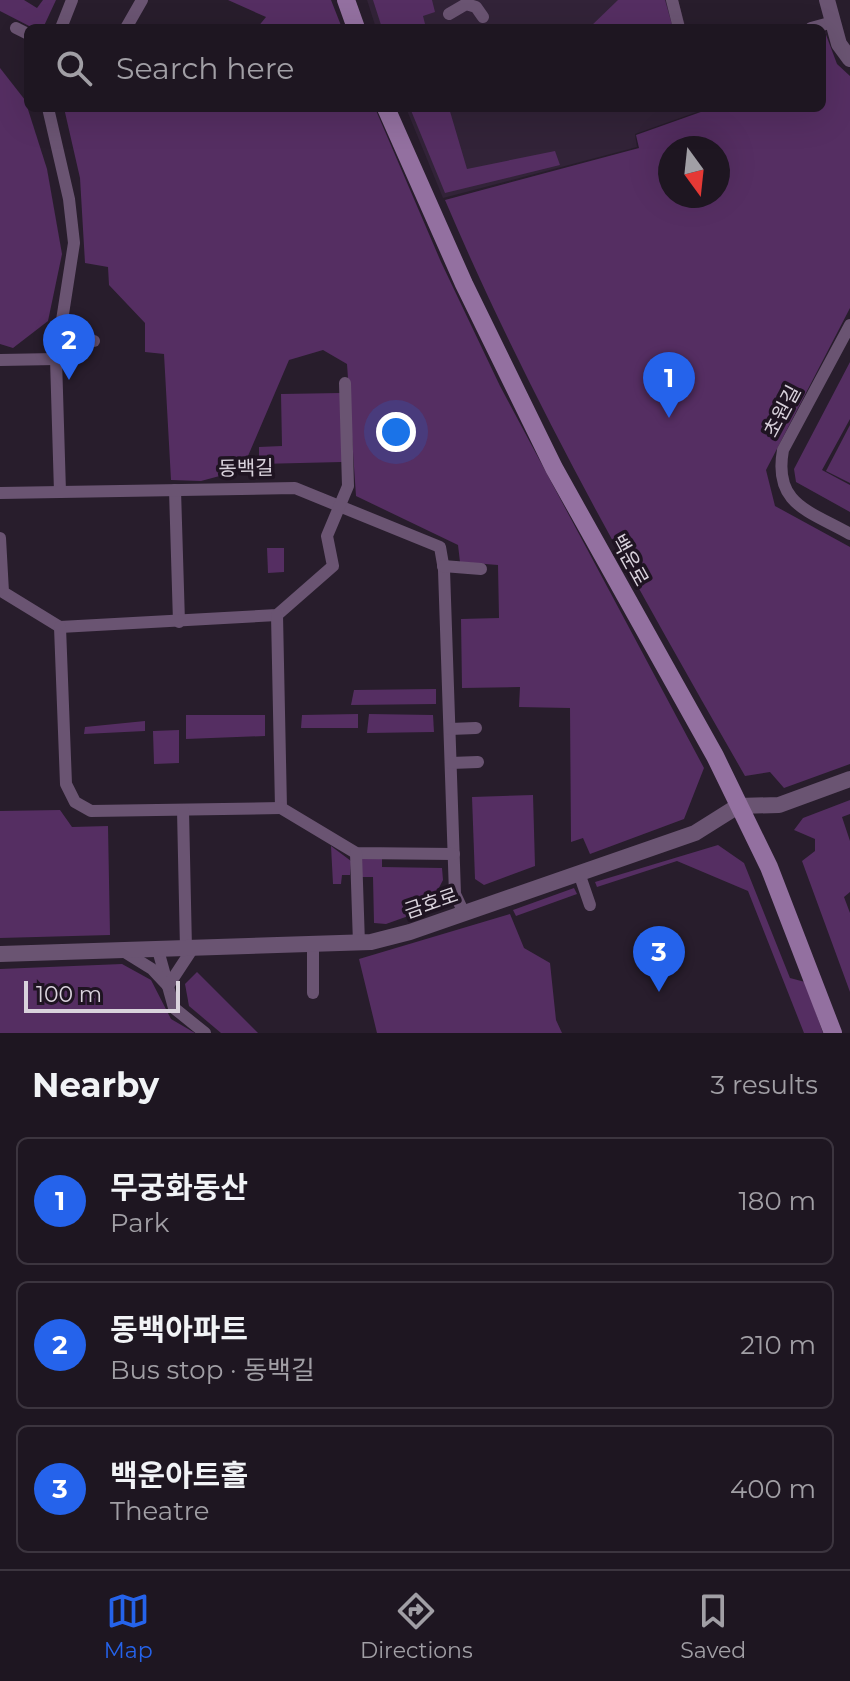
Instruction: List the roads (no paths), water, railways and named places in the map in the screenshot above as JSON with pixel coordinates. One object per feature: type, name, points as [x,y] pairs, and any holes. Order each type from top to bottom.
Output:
[{"type":"main road","points":[[346,0],[355,24]]},
{"type":"main road","name":"백운로","points":[[388,112],[464,284],[554,468],[707,743],[769,867],[833,1033]]},
{"type":"street","points":[[63,24],[72,0]]},
{"type":"street","points":[[128,24],[142,0]]},
{"type":"street","points":[[454,0],[449,14],[466,4],[476,7],[483,17],[485,0]]},
{"type":"street","points":[[672,0],[678,24]]},
{"type":"street","points":[[827,0],[839,44],[850,59]]},
{"type":"street","points":[[826,24],[833,22]]},
{"type":"street","points":[[49,112],[69,199],[74,243],[70,287],[57,341],[60,492]]},
{"type":"street","name":"초원길","points":[[850,325],[783,450],[779,472],[789,498],[850,534]]},
{"type":"street","points":[[57,341],[94,341]]},
{"type":"street","points":[[0,360],[56,359]]},
{"type":"street","points":[[0,538],[2,592],[60,627],[277,615],[333,566],[327,536],[348,486],[345,383]]},
{"type":"street","name":"동백길","points":[[0,493],[295,488],[440,547],[443,566]]},
{"type":"street","points":[[175,490],[179,622]]},
{"type":"street","points":[[464,913],[455,894],[443,566],[481,569]]},
{"type":"street","points":[[277,615],[281,808]]},
{"type":"street","points":[[60,627],[66,784],[75,802],[91,811],[281,808],[356,853],[454,854]]},
{"type":"street","points":[[450,729],[476,728]]},
{"type":"street","points":[[451,763],[478,762]]},
{"type":"street","points":[[738,806],[779,805],[850,779]]},
{"type":"street","name":"금호로","points":[[0,954],[359,944],[410,932],[695,833],[738,806]]},
{"type":"street","points":[[168,986],[189,948],[183,810]]},
{"type":"street","points":[[356,853],[359,944]]},
{"type":"street","points":[[579,873],[590,905]]},
{"type":"street","points":[[313,945],[313,993]]},
{"type":"street","points":[[158,950],[174,1008],[205,1033]]},
{"type":"street","points":[[123,951],[158,975],[168,986]]},
{"type":"place","name":"동백아파트","points":[[69,380]]},
{"type":"place","name":"무궁화동산","points":[[669,418]]},
{"type":"place","name":"백운아트홀","points":[[659,992]]}]
